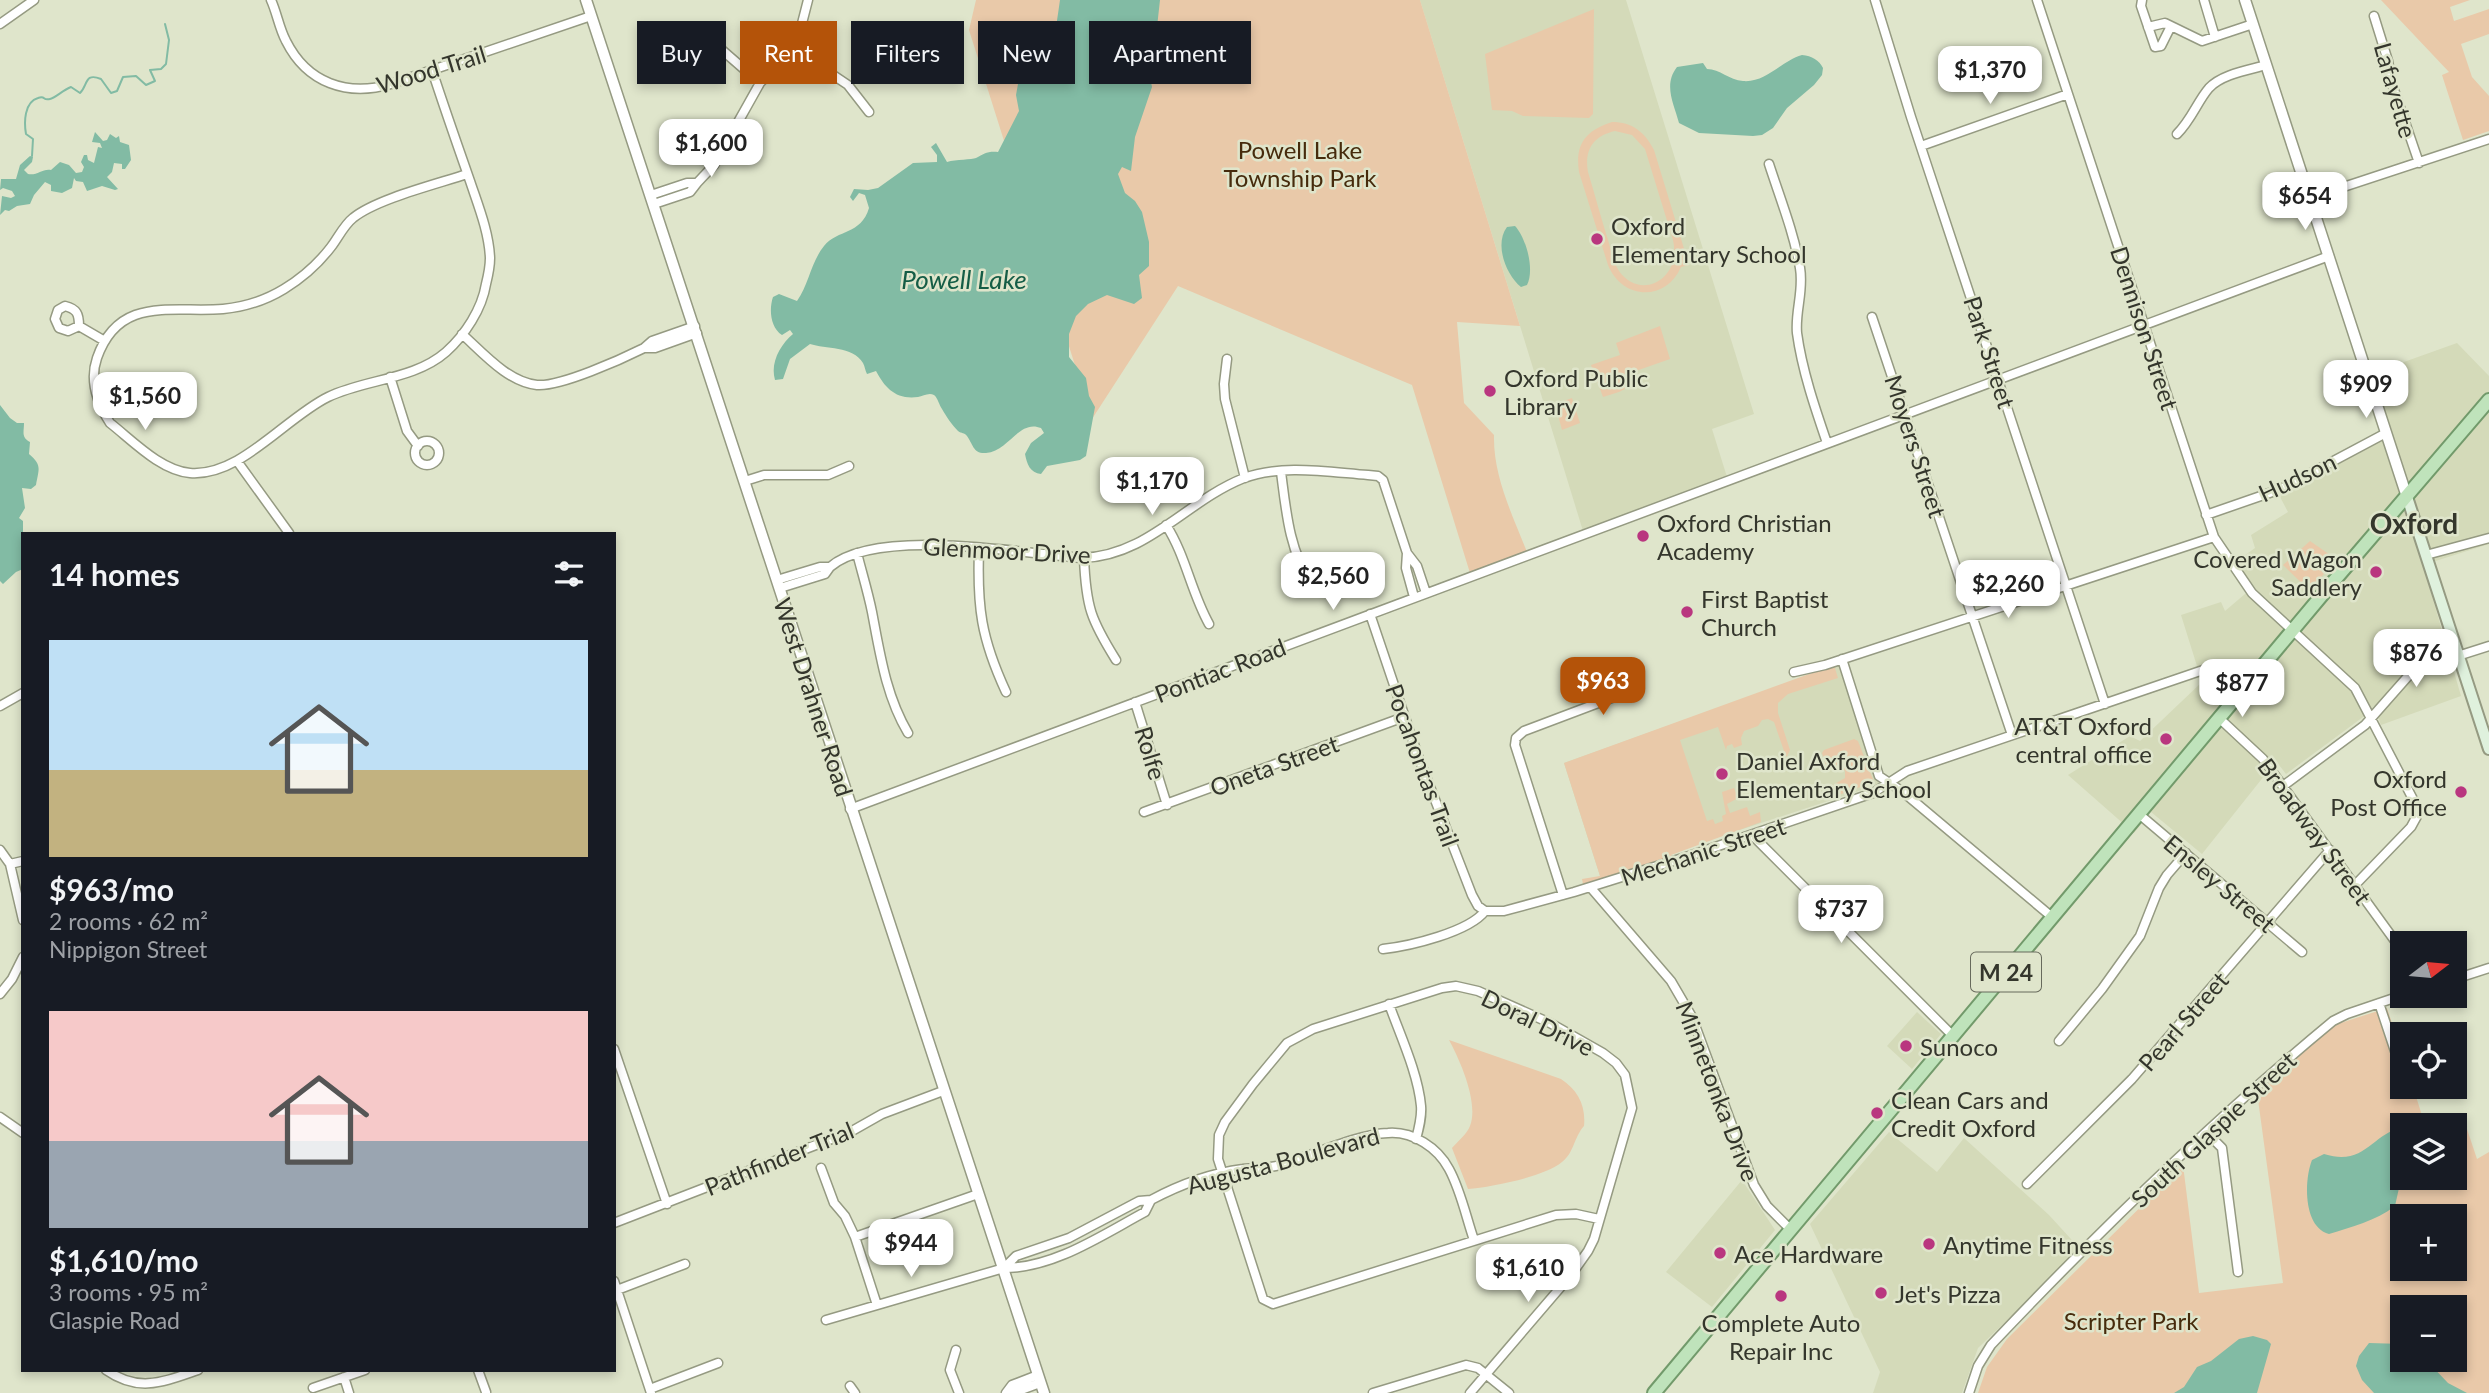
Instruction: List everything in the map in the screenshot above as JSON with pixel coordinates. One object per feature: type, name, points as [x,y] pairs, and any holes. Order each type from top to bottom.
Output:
[{"type":"main road","name":"M 24","points":[[1654,1393],[1952,1035],[2489,400]]},
{"type":"main road","points":[[2407,497],[2489,749]]},
{"type":"street","points":[[0,24],[34,0]]},
{"type":"street","name":"Wood Trail","points":[[271,0],[282,33],[307,70],[336,86],[365,90],[591,16]]},
{"type":"street","name":"West Drahner Road","points":[[586,0],[1041,1384]]},
{"type":"street","points":[[803,21],[808,0]]},
{"type":"street","name":"Park Street","points":[[1875,0],[2105,704]]},
{"type":"street","name":"Dennison Street","points":[[2037,0],[2214,537],[2247,588],[2292,632],[2350,681],[2413,799],[2417,816],[2408,830],[2355,885]]},
{"type":"street","points":[[2142,0],[2141,6],[2154,46],[2159,48],[2171,26]]},
{"type":"street","points":[[2203,0],[2216,37]]},
{"type":"street","points":[[2245,0],[2407,497]]},
{"type":"street","name":"Lafayette","points":[[2374,16],[2392,84],[2419,163]]},
{"type":"street","points":[[2148,27],[2162,23],[2200,40],[2253,24]]},
{"type":"street","points":[[726,53],[740,66]]},
{"type":"street","points":[[2177,134],[2189,122],[2205,93],[2214,83],[2266,65]]},
{"type":"street","points":[[432,70],[467,174],[487,236],[490,259],[479,308],[462,334],[445,353],[419,368],[329,397],[237,461],[207,472],[191,473],[168,466],[110,423],[97,400],[94,365],[103,340],[121,323],[146,312],[223,309],[258,302],[308,273],[352,218],[372,206],[467,174]]},
{"type":"street","points":[[837,78],[848,85],[869,112]]},
{"type":"street","points":[[653,200],[690,192],[715,165],[759,84]]},
{"type":"street","points":[[1921,146],[2068,94]]},
{"type":"street","points":[[2310,198],[2489,139]]},
{"type":"street","points":[[1769,164],[1800,268],[1802,290],[1798,337],[1810,391],[1827,443]]},
{"type":"street","name":"Pontiac Road","points":[[850,808],[2329,256]]},
{"type":"street","name":"Moyers Street","points":[[1872,317],[2012,735]]},
{"type":"street","points":[[79,326],[103,340]]},
{"type":"street","points":[[462,334],[501,369],[537,385],[554,383],[622,359],[644,348],[655,348],[696,329]]},
{"type":"street","points":[[1227,359],[1225,399],[1245,478]]},
{"type":"street","points":[[390,377],[407,431],[418,446]]},
{"type":"street","name":"Hudson","points":[[2206,515],[2281,489],[2386,433]]},
{"type":"street","points":[[237,461],[288,532]]},
{"type":"street","points":[[745,481],[764,475],[828,475],[849,466]]},
{"type":"street","points":[[1281,472],[1292,539],[1300,566],[1311,583]]},
{"type":"street","name":"Glenmoor Drive","points":[[778,584],[825,574],[837,560],[873,548],[916,545],[1098,558],[1131,548],[1211,495],[1245,478],[1281,472],[1378,476],[1386,485],[1407,553],[1417,566],[1426,593]]},
{"type":"street","points":[[1166,525],[1182,554],[1197,603],[1209,624]]},
{"type":"street","points":[[1794,672],[1842,659],[2214,537]]},
{"type":"street","points":[[2426,555],[2489,538]]},
{"type":"street","points":[[979,549],[980,622],[990,656],[1006,692]]},
{"type":"street","points":[[857,553],[887,686],[897,715],[908,733]]},
{"type":"street","name":"Glenmoor Drive","points":[[1407,553],[1406,568],[1414,597]]},
{"type":"street","points":[[1084,558],[1089,609],[1116,660]]},
{"type":"street","name":"Pocahontas Trail","points":[[1370,614],[1404,716],[1472,895],[1478,906],[1485,911]]},
{"type":"street","points":[[2283,786],[2372,718],[2410,674],[2420,668],[2489,646]]},
{"type":"street","points":[[1842,659],[1879,776],[2052,917]]},
{"type":"street","name":"Mechanic Street","points":[[1383,949],[1459,930],[1476,921],[1485,911],[1504,911],[1591,888],[1752,835],[1873,793],[1908,771],[2221,665],[2240,666],[2255,676]]},
{"type":"street","points":[[1563,895],[1515,745],[1516,738],[1526,730],[1630,691],[1637,681]]},
{"type":"street","points":[[0,706],[21,694]]},
{"type":"street","name":"Rolfe","points":[[1135,702],[1167,805]]},
{"type":"street","name":"Oneta Street","points":[[1144,812],[1404,716]]},
{"type":"street","name":"Broadway Street","points":[[2219,718],[2254,748],[2390,934]]},
{"type":"street","name":"Ensley Street","points":[[2139,814],[2301,952]]},
{"type":"street","points":[[1752,835],[1952,1035]]},
{"type":"street","points":[[0,850],[9,864],[21,912]]},
{"type":"street","name":"Pearl Street","points":[[2027,1184],[2127,1085],[2330,850]]},
{"type":"street","points":[[2059,1041],[2095,998],[2140,936],[2159,888],[2186,853]]},
{"type":"street","points":[[9,864],[21,861]]},
{"type":"street","name":"Minnetonka Drive","points":[[1591,888],[1682,997],[1692,1017],[1754,1185],[1767,1206],[1793,1226]]},
{"type":"street","points":[[0,994],[21,961]]},
{"type":"street","points":[[2468,975],[2489,968]]},
{"type":"street","name":"Doral Drive","points":[[1470,1393],[1571,1275],[1588,1251],[1598,1219],[1632,1108],[1628,1083],[1616,1063],[1550,1023],[1478,991],[1456,986],[1442,988],[1313,1029],[1287,1043],[1225,1122],[1217,1147],[1221,1173],[1263,1299],[1273,1304],[1556,1215],[1576,1214],[1598,1219]]},
{"type":"street","name":"South Glaspie Street","points":[[1969,1393],[1978,1366],[1991,1345],[2260,1081],[2333,1021],[2390,999]]},
{"type":"street","points":[[2379,1003],[2390,1036]]},
{"type":"street","points":[[1389,1004],[1418,1089],[1421,1121],[1416,1139],[1427,1143],[1448,1168],[1474,1240]]},
{"type":"street","points":[[616,1055],[667,1204]]},
{"type":"street","name":"Pathfinder Trial","points":[[616,1222],[852,1131],[883,1114],[943,1091]]},
{"type":"street","points":[[0,1116],[21,1132]]},
{"type":"street","name":"Augusta Boulevard","points":[[1003,1268],[1016,1256],[1061,1241],[1139,1201],[1152,1200],[1167,1191],[1221,1173],[1276,1166],[1389,1132],[1416,1139]]},
{"type":"street","points":[[2206,1132],[2222,1149],[2238,1272]]},
{"type":"street","points":[[821,1168],[834,1203],[845,1216],[855,1237],[877,1305]]},
{"type":"street","points":[[855,1237],[978,1194]]},
{"type":"street","name":"Augusta Boulevard","points":[[1003,1268],[1020,1268],[1065,1253],[1145,1212],[1152,1200]]},
{"type":"street","points":[[1061,1241],[1065,1253]]},
{"type":"street","points":[[685,1264],[616,1286],[650,1391],[718,1363]]},
{"type":"street","points":[[826,1320],[1003,1268]]},
{"type":"street","points":[[956,1350],[950,1370],[959,1393]]},
{"type":"street","points":[[1373,1393],[1466,1365],[1478,1368],[1509,1393]]},
{"type":"street","points":[[109,1372],[120,1380],[155,1384],[192,1372]]},
{"type":"street","points":[[313,1388],[359,1372]]},
{"type":"street","points":[[479,1372],[486,1392]]},
{"type":"street","points":[[344,1377],[349,1393]]},
{"type":"street","points":[[1006,1393],[1012,1385],[1041,1384]]},
{"type":"street","points":[[1013,1393],[1041,1384]]},
{"type":"shaded area","name":"Oxford Elementary School","points":[[1420,0],[1626,0],[1754,414],[1712,429],[1727,477],[1583,531]]},
{"type":"shaded area","points":[[2457,343],[2489,376],[2489,544],[2423,565],[2461,696],[2381,725],[2374,706],[2286,774],[2276,761],[2202,854],[2151,812],[2134,833],[2068,775],[2130,736],[2140,741],[2202,682],[2181,615],[2221,602],[2225,611],[2252,588],[2237,561],[2255,548],[2251,535],[2288,512],[2279,495],[2383,440],[2362,377]]},
{"type":"shaded area","name":"Daniel Axford Elementary School","points":[[1844,663],[1880,784],[1600,876],[1564,763]]},
{"type":"shaded area","points":[[1917,1012],[1941,1034],[1912,1069],[1887,1046]]},
{"type":"shaded area","points":[[1889,1132],[1937,1172],[1964,1138],[2049,1215],[2081,1250],[1978,1348],[1962,1393],[1873,1393],[1880,1372],[1810,1224]]},
{"type":"shaded area","points":[[1742,1180],[1775,1230],[1712,1307],[1666,1272]]},
{"type":"green space","name":"Powell Lake Township Park","points":[[976,0],[1420,0],[1520,326],[1457,322],[1464,403],[1494,435],[1500,480],[1527,552],[1470,573],[1412,385],[1178,286],[1092,419],[986,84],[1075,84],[1075,21],[978,21],[978,58],[969,30]]},
{"type":"green space","points":[[2381,0],[2470,0],[2450,7],[2454,21],[2489,9],[2489,34],[2461,44],[2472,77],[2489,96],[2489,131],[2463,140],[2442,75],[2449,72]]},
{"type":"green space","points":[[1594,9],[1593,114],[1589,118],[1523,116],[1512,111],[1492,110],[1485,54]]},
{"type":"green space","points":[[1619,122],[1632,126],[1642,133],[1654,150],[1689,265],[1681,267],[1674,278],[1655,291],[1633,290],[1623,285],[1608,265],[1578,162],[1584,140],[1603,126]],"holes":[[[1615,131],[1632,135],[1645,149],[1673,240],[1671,266],[1657,282],[1648,285],[1628,280],[1619,271],[1612,256],[1587,164],[1589,151],[1601,136]]]},
{"type":"green space","points":[[1660,326],[1670,359],[1630,373],[1626,387],[1603,397],[1591,365],[1620,355],[1616,343]]},
{"type":"green space","points":[[1572,398],[1580,423],[1562,430],[1555,404]]},
{"type":"green space","points":[[2310,541],[2336,559],[2310,591],[2283,565]]},
{"type":"green space","points":[[1834,665],[1838,678],[1788,694],[1778,703],[1778,713],[1790,750],[1787,756],[1781,758],[1784,751],[1774,722],[1768,719],[1744,731],[1742,745],[1734,748],[1732,744],[1727,746],[1726,750],[1718,727],[1680,740],[1707,821],[1713,819],[1715,824],[1723,821],[1722,816],[1726,814],[1722,792],[1734,788],[1738,798],[1727,804],[1730,813],[1747,807],[1750,816],[1760,812],[1761,822],[1671,855],[1674,857],[1583,884],[1582,879],[1600,876],[1564,763]]},
{"type":"green space","points":[[1854,739],[1858,741],[1874,782],[1836,796],[1833,785],[1845,778],[1845,771],[1841,766],[1827,768],[1822,753]]},
{"type":"green space","name":"Scripter Park","points":[[2387,1008],[2392,1022],[2390,1099],[2417,1099],[2421,1113],[2390,1113],[2390,1190],[2467,1190],[2467,1129],[2477,1159],[2489,1152],[2489,1393],[1978,1393],[1987,1367],[2007,1339],[2183,1165],[2199,1293],[2283,1283],[2257,1092],[2314,1037],[2313,1032]]},
{"type":"green space","points":[[1449,1040],[1561,1079],[1572,1088],[1582,1105],[1584,1126],[1572,1150],[1562,1162],[1530,1177],[1468,1189],[1452,1148],[1470,1126],[1472,1106],[1463,1070]]},
{"type":"water","name":"Powell Lake","points":[[1060,0],[1160,0],[1158,21],[1089,21],[1089,84],[1151,84],[1152,87],[1135,137],[1131,171],[1122,167],[1118,174],[1125,193],[1135,201],[1142,212],[1149,242],[1149,266],[1139,275],[1142,298],[1134,304],[1107,295],[1088,304],[1076,316],[1069,334],[1069,357],[1086,378],[1089,396],[1095,407],[1086,456],[1080,460],[1047,466],[1041,474],[1034,472],[1025,454],[1031,443],[1044,433],[1041,428],[1033,426],[1020,431],[994,451],[978,452],[966,435],[951,423],[934,395],[897,395],[883,383],[876,371],[867,374],[858,358],[838,349],[810,344],[790,359],[783,379],[775,380],[777,355],[793,334],[790,330],[782,335],[775,327],[771,312],[773,297],[779,294],[797,301],[824,246],[861,223],[869,208],[865,195],[859,193],[853,201],[850,197],[854,189],[878,188],[913,163],[937,162],[937,155],[931,147],[936,143],[947,162],[974,159],[988,152],[998,152],[1019,111],[1016,95],[1018,84],[1075,84],[1075,21],[1057,21]]},
{"type":"water","points":[[1802,55],[1812,57],[1819,63],[1823,68],[1822,75],[1787,108],[1773,128],[1762,135],[1699,133],[1679,123],[1670,88],[1677,67],[1703,63],[1707,69],[1733,79],[1751,81]]},
{"type":"water","points":[[95,132],[103,141],[107,140],[110,134],[116,138],[119,136],[120,142],[129,145],[131,160],[125,169],[122,169],[122,164],[114,163],[112,172],[107,177],[118,189],[102,186],[87,191],[83,182],[74,178],[72,188],[62,193],[51,191],[51,185],[45,182],[30,204],[5,210],[0,215],[2,196],[15,196],[12,191],[3,188],[0,190],[1,179],[16,179],[20,165],[30,156],[33,157],[32,162],[24,170],[28,174],[51,170],[60,162],[69,165],[76,173],[82,172],[84,167],[81,162],[84,155],[94,163],[98,147],[102,148],[100,143],[92,142]]},
{"type":"water","points":[[1515,226],[1526,246],[1530,262],[1527,285],[1521,287],[1511,275],[1502,250],[1503,234],[1507,227]]},
{"type":"water","points":[[0,405],[10,418],[17,423],[24,423],[24,436],[30,442],[29,454],[39,467],[36,485],[31,489],[22,488],[25,508],[19,518],[23,521],[21,570],[3,584],[0,581]]},
{"type":"water","points":[[2390,1132],[2390,1190],[2399,1190],[2395,1204],[2390,1204],[2390,1210],[2372,1220],[2346,1229],[2329,1234],[2320,1230],[2310,1213],[2308,1202],[2308,1179],[2312,1160],[2324,1154],[2338,1157],[2359,1153]]},
{"type":"water","points":[[2253,1336],[2271,1344],[2257,1393],[2174,1393],[2184,1387],[2197,1367],[2211,1361],[2239,1339]]},
{"type":"water","points":[[2369,1343],[2390,1344],[2390,1372],[2437,1372],[2448,1383],[2467,1393],[2374,1393],[2362,1380],[2356,1366],[2359,1356]]},
{"type":"waterway","points":[[32,156],[33,139],[26,134],[25,124],[26,113],[33,100],[40,97],[52,98],[71,87],[80,93],[92,77],[101,79],[111,93],[117,91],[123,77],[136,76],[146,85],[155,81],[150,70],[161,69],[166,64],[169,40],[165,24]]},
{"type":"place","name":"Oxford Elementary School","points":[[1597,239]]},
{"type":"place","name":"Oxford Public Library","points":[[1490,391]]},
{"type":"place","name":"Oxford Christian Academy","points":[[1643,536]]},
{"type":"place","name":"Covered Wagon Saddlery","points":[[2376,572]]},
{"type":"place","name":"First Baptist Church","points":[[1687,612]]},
{"type":"place","name":"AT&T Oxford central office","points":[[2166,739]]},
{"type":"place","name":"Daniel Axford Elementary School","points":[[1722,774]]},
{"type":"place","name":"Oxford Post Office","points":[[2461,792]]},
{"type":"place","name":"Sunoco","points":[[1906,1046]]},
{"type":"place","name":"Clean Cars and Credit Oxford","points":[[1877,1113]]},
{"type":"place","name":"Anytime Fitness","points":[[1929,1244]]},
{"type":"place","name":"Ace Hardware","points":[[1720,1253]]},
{"type":"place","name":"Jet's Pizza","points":[[1881,1293]]},
{"type":"place","name":"Complete Auto Repair Inc","points":[[1781,1296]]},
{"type":"district","name":"Oxford","points":[[2414,523]]}]
